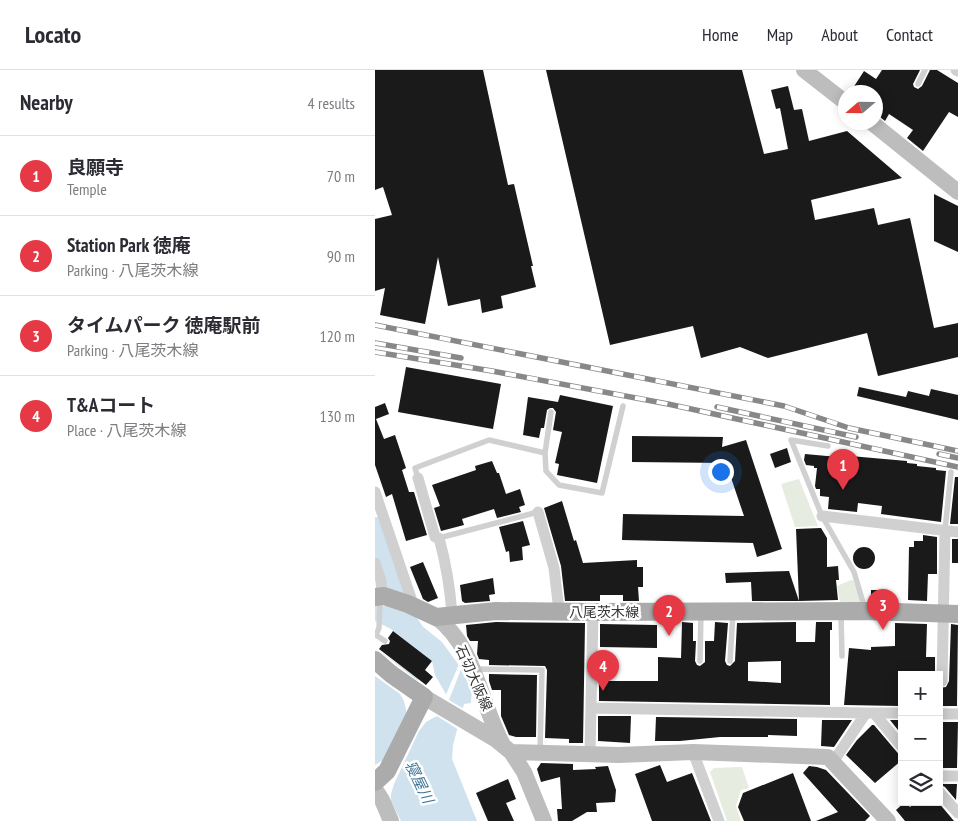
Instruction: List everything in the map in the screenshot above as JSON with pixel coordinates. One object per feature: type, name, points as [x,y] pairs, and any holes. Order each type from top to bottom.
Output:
[{"type":"main road","name":"八尾茨木線","points":[[380,598],[444,616],[496,611],[865,611],[951,614]]},
{"type":"main road","points":[[375,660],[418,698],[387,771],[375,782]]},
{"type":"street","points":[[803,70],[838,97]]},
{"type":"street","points":[[881,130],[958,192]]},
{"type":"street","points":[[418,478],[435,537],[439,538],[448,576],[444,616]]},
{"type":"street","points":[[375,492],[411,606]]},
{"type":"street","points":[[538,512],[554,568],[559,611]]},
{"type":"street","points":[[823,516],[958,532]]},
{"type":"street","points":[[943,674],[951,614],[945,530]]},
{"type":"street","points":[[375,563],[381,582],[380,598]]},
{"type":"street","points":[[590,754],[593,612]]},
{"type":"street","name":"石切大阪線","points":[[444,616],[473,669],[507,748],[524,772],[544,821]]},
{"type":"street","name":"石切大阪線","points":[[418,698],[441,706],[507,748]]},
{"type":"street","points":[[591,708],[898,713]]},
{"type":"street","points":[[870,713],[898,743]]},
{"type":"street","points":[[833,762],[870,713]]},
{"type":"street","points":[[943,714],[958,714]]},
{"type":"street","points":[[507,748],[540,752],[590,754],[642,755],[693,752],[828,757],[888,821]]},
{"type":"street","points":[[693,752],[719,821]]},
{"type":"street","points":[[943,776],[958,776]]},
{"type":"street","points":[[375,789],[391,821]]},
{"type":"street","points":[[943,797],[958,814]]},
{"type":"lane","points":[[917,84],[925,70]]},
{"type":"lane","points":[[551,412],[545,453],[546,472],[559,485],[602,493],[623,406]]},
{"type":"lane","points":[[418,478],[415,468],[489,440],[545,453]]},
{"type":"lane","points":[[828,446],[791,440],[823,516],[854,572],[865,611]]},
{"type":"lane","points":[[945,530],[951,472]]},
{"type":"lane","points":[[439,538],[538,512]]},
{"type":"lane","points":[[380,598],[379,628],[376,634],[385,641]]},
{"type":"lane","points":[[730,661],[733,611]]},
{"type":"lane","points":[[700,661],[701,612]]},
{"type":"lane","points":[[841,612],[842,656]]},
{"type":"lane","points":[[473,669],[542,670],[540,752]]},
{"type":"shaded area","points":[[799,479],[818,526],[795,527],[781,484]]},
{"type":"shaded area","points":[[853,580],[863,606],[841,607],[837,586]]},
{"type":"shaded area","points":[[742,767],[749,788],[741,790],[736,806],[741,821],[727,821],[710,772],[714,768]]},
{"type":"water","name":"寝屋川","points":[[375,605],[385,606],[407,614],[442,642],[458,664],[472,691],[471,703],[464,704],[453,745],[452,759],[477,821],[401,821],[391,801],[391,796],[375,775],[375,652],[377,649],[418,679],[404,701],[430,719],[438,716],[447,696],[435,675],[432,661],[391,629],[375,621]]},
{"type":"pier","points":[[431,630],[444,640],[462,667],[449,700],[464,709],[459,730],[437,716],[459,664]]},
{"type":"pier","points":[[377,649],[418,681],[407,697],[408,700],[433,718],[426,722],[419,731],[394,784],[389,801],[375,779],[375,765],[385,759],[406,717],[406,710],[400,694],[375,676],[375,652]]},
{"type":"building","points":[[375,70],[483,70],[508,185],[514,184],[536,287],[501,296],[503,308],[482,313],[480,299],[448,306],[438,257],[425,324],[380,315],[385,288],[375,291],[375,219],[392,215],[383,187],[375,190]]},
{"type":"building","points":[[546,70],[742,70],[764,154],[788,149],[780,108],[776,109],[771,90],[788,86],[794,110],[802,109],[809,141],[847,131],[902,178],[811,200],[815,220],[874,208],[878,225],[910,218],[934,328],[958,323],[958,357],[878,376],[867,333],[768,358],[740,347],[701,358],[693,326],[610,345]]},
{"type":"building","points":[[882,70],[920,70],[913,84],[918,89],[922,86],[930,70],[937,70],[958,83],[958,117],[949,112],[923,151],[907,138],[913,130],[889,114],[885,121],[883,119],[883,85],[855,85],[864,71],[876,79]]},
{"type":"building","points":[[934,194],[958,206],[958,252],[934,241]]},
{"type":"building","points":[[406,367],[501,384],[493,429],[398,412]]},
{"type":"building","points":[[859,387],[906,397],[908,391],[929,396],[931,389],[958,395],[958,420],[857,396]]},
{"type":"building","points":[[560,395],[613,406],[597,483],[557,475],[559,464],[555,463],[562,432],[553,430],[556,412],[553,408],[547,410],[544,428],[541,428],[539,438],[523,435],[528,397],[558,402]]},
{"type":"building","points":[[385,403],[389,414],[376,419],[384,439],[395,435],[406,468],[402,470],[409,492],[414,492],[427,535],[406,541],[392,494],[386,497],[375,465],[375,407]]},
{"type":"building","points":[[632,436],[723,437],[722,447],[746,440],[782,549],[757,557],[753,543],[622,540],[623,514],[744,516],[726,463],[632,462]]},
{"type":"building","points":[[787,448],[791,462],[775,468],[770,454]]},
{"type":"building","points":[[805,454],[907,461],[907,463],[917,464],[917,466],[946,471],[941,522],[881,514],[882,506],[858,503],[857,512],[828,509],[829,497],[820,496],[820,489],[816,489],[815,486],[817,468],[806,465],[804,460]]},
{"type":"building","points":[[492,461],[497,473],[499,473],[506,494],[520,489],[525,505],[519,507],[521,512],[497,518],[494,509],[462,519],[464,525],[441,531],[434,508],[440,506],[432,485],[476,470],[475,466]]},
{"type":"building","points":[[955,477],[958,477],[958,524],[950,524]]},
{"type":"building","points":[[562,501],[583,563],[637,560],[637,567],[643,567],[643,587],[638,587],[639,601],[623,601],[623,595],[600,595],[600,601],[565,601],[561,566],[544,508]]},
{"type":"building","points":[[523,521],[530,545],[522,547],[523,560],[510,562],[509,551],[506,552],[499,527]]},
{"type":"building","points":[[821,528],[827,538],[827,567],[838,566],[839,580],[836,580],[838,600],[799,601],[796,529]]},
{"type":"building","points":[[923,535],[937,537],[937,574],[928,574],[927,601],[908,600],[909,547],[914,547],[914,541],[923,541]]},
{"type":"building","points":[[952,539],[958,539],[958,563],[952,563]]},
{"type":"building","points":[[864,547],[872,550],[875,558],[872,566],[864,569],[856,566],[853,558],[856,550]]},
{"type":"building","points":[[423,562],[438,598],[428,602],[423,599],[410,567]]},
{"type":"building","points":[[789,571],[799,601],[752,601],[751,582],[726,583],[725,573]]},
{"type":"building","points":[[493,578],[495,594],[489,595],[490,601],[465,603],[462,601],[460,585]]},
{"type":"building","points":[[871,590],[886,590],[887,601],[871,601]]},
{"type":"building","points":[[496,622],[585,623],[583,743],[569,743],[569,739],[545,738],[547,670],[545,666],[489,665],[489,660],[479,659],[477,654],[478,641],[470,641],[467,636],[466,625]]},
{"type":"building","points":[[682,622],[693,623],[693,641],[696,641],[695,661],[700,666],[705,662],[705,641],[714,641],[715,622],[728,623],[725,661],[730,666],[735,661],[737,623],[796,622],[796,642],[815,642],[816,622],[832,622],[832,630],[830,630],[830,705],[599,701],[599,678],[609,678],[609,681],[658,681],[658,657],[681,658]],"holes":[[[781,661],[781,683],[748,681],[748,662]]]},
{"type":"building","points":[[895,623],[927,624],[926,657],[935,657],[935,671],[898,671],[898,706],[844,705],[849,648],[871,650],[871,647],[895,646]]},
{"type":"building","points":[[600,624],[657,625],[657,648],[600,647]]},
{"type":"building","points":[[951,624],[958,625],[957,706],[943,706],[943,687],[946,687],[949,681]]},
{"type":"building","points":[[393,631],[432,661],[425,670],[433,677],[426,685],[379,649],[382,645],[389,644],[388,638]]},
{"type":"building","points":[[489,674],[537,675],[536,737],[509,735],[501,716],[501,690],[492,690]]},
{"type":"building","points":[[598,716],[631,716],[630,743],[598,741]]},
{"type":"building","points":[[656,717],[797,719],[797,736],[768,735],[768,737],[720,737],[680,741],[655,741]]},
{"type":"building","points":[[822,720],[852,720],[834,747],[821,746]]},
{"type":"building","points":[[890,720],[898,720],[898,730]]},
{"type":"building","points":[[943,722],[958,722],[957,768],[943,768]]},
{"type":"building","points":[[874,725],[898,753],[898,763],[875,783],[846,755],[857,740]]},
{"type":"building","points":[[541,763],[573,764],[573,770],[596,769],[595,767],[608,766],[616,790],[615,802],[596,803],[597,812],[587,812],[572,821],[558,821],[557,809],[562,809],[560,777],[541,782],[537,769]]},
{"type":"building","points":[[660,765],[667,782],[692,773],[711,821],[652,821],[635,774]]},
{"type":"building","points":[[809,766],[826,770],[870,816],[865,821],[816,821],[838,812],[803,773]]},
{"type":"building","points":[[793,773],[811,821],[744,821],[738,807],[743,793]]},
{"type":"building","points":[[508,779],[516,799],[506,803],[514,821],[488,821],[476,793]]},
{"type":"building","points":[[943,784],[957,784],[956,800]]},
{"type":"building","points":[[900,806],[941,806],[954,821],[905,821],[896,810]]},
{"type":"waterway","points":[[375,528],[393,583],[398,609],[414,633]]},
{"type":"railway","points":[[375,325],[784,406],[849,428],[958,451]]},
{"type":"railway","points":[[375,343],[461,358]]},
{"type":"railway","points":[[375,352],[492,371],[668,404],[958,467]]},
{"type":"railway","points":[[717,407],[856,437]]},
{"type":"railway","points":[[939,454],[958,458]]},
{"type":"place","name":"良願寺","points":[[843,490]]},
{"type":"place","name":"タイムパーク 徳庵駅前","points":[[883,630]]},
{"type":"place","name":"Station Park 徳庵","points":[[669,636]]},
{"type":"place","name":"T&Aコート","points":[[603,691]]}]
